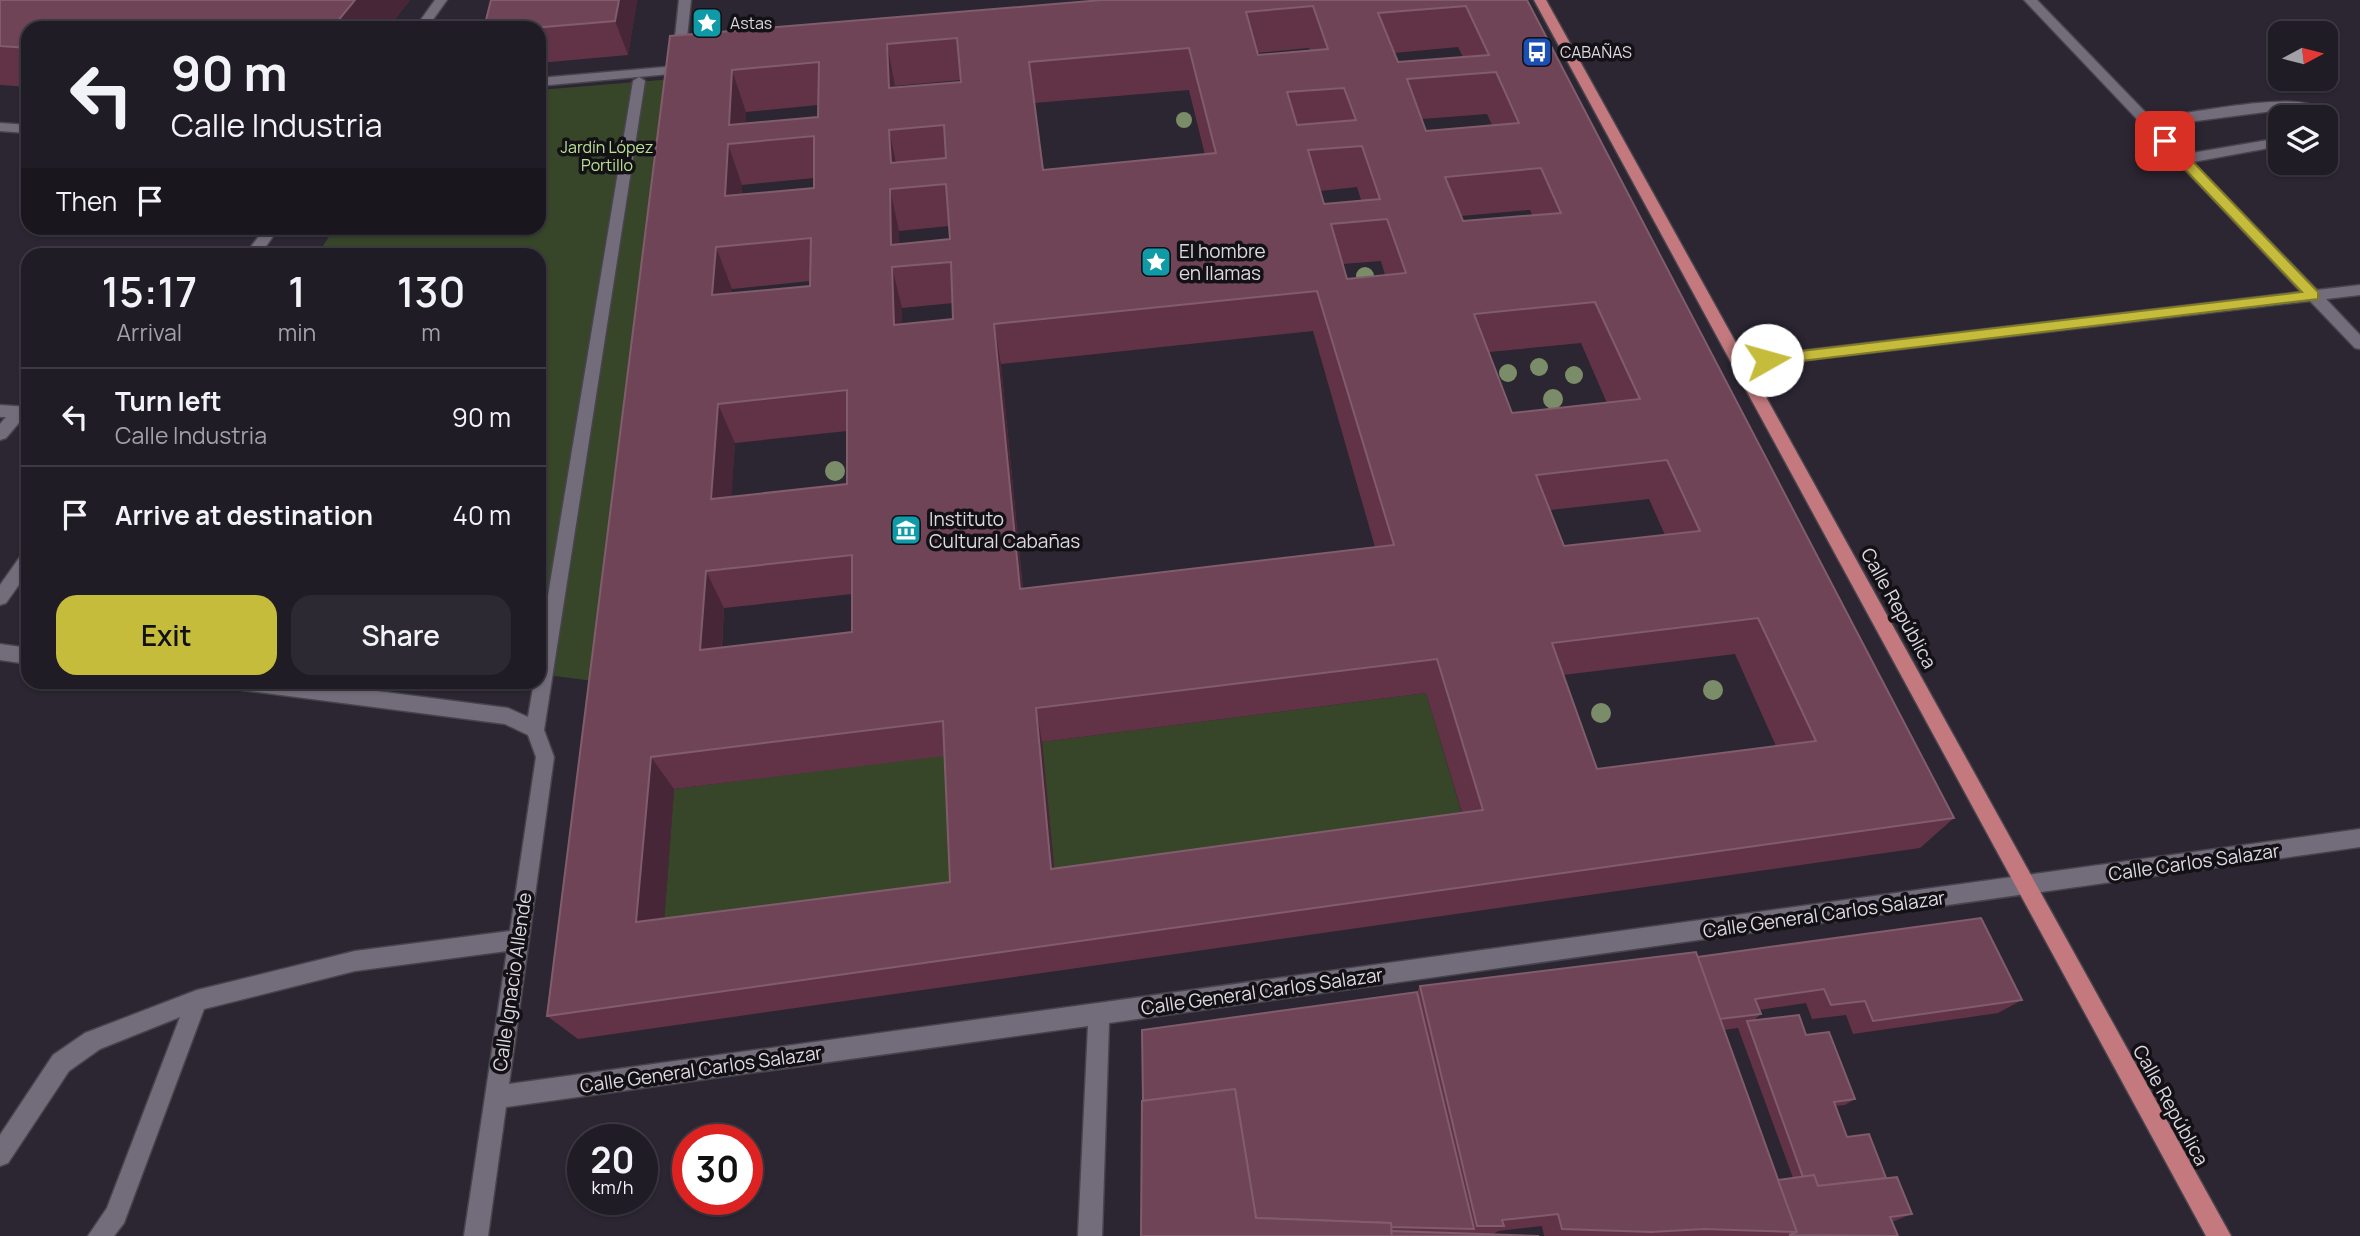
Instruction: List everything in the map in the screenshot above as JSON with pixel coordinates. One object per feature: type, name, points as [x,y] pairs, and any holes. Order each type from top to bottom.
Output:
[{"type":"main road","name":"Calle República","points":[[1540,0],[2219,1236]]},
{"type":"street","points":[[426,21],[440,0]]},
{"type":"street","points":[[678,70],[685,0]]},
{"type":"street","points":[[2030,0],[2360,344]]},
{"type":"street","points":[[546,82],[632,78],[705,68]]},
{"type":"street","points":[[546,656],[632,78]]},
{"type":"street","points":[[2147,123],[2268,108]]},
{"type":"street","points":[[0,127],[21,129]]},
{"type":"street","points":[[2183,159],[2268,144]]},
{"type":"street","points":[[1740,363],[2360,290]]},
{"type":"street","points":[[0,411],[21,413]]},
{"type":"street","points":[[0,434],[21,416]]},
{"type":"street","points":[[0,598],[21,569]]},
{"type":"street","points":[[0,652],[21,655]]},
{"type":"street","points":[[298,689],[508,716],[535,730],[541,689]]},
{"type":"street","name":"Calle Ignacio Allende","points":[[477,1236],[545,757],[535,730]]},
{"type":"street","name":"Calle Carlos Salazar","points":[[2028,886],[2360,838]]},
{"type":"street","name":"Calle General Carlos Salazar","points":[[496,1097],[2028,886]]},
{"type":"street","points":[[0,1155],[49,1079],[61,1063],[77,1050],[197,1000],[355,961],[517,940]]},
{"type":"street","points":[[100,1236],[116,1215],[197,1000]]},
{"type":"street","points":[[1090,1236],[1099,1013]]},
{"type":"green space","name":"Jardín López Portillo","points":[[685,78],[617,684],[546,675],[546,248],[321,248],[330,235],[546,235],[546,89]]},
{"type":"green space","points":[[1426,693],[1470,841],[1057,898],[1042,742]]},
{"type":"green space","points":[[953,754],[960,910],[662,949],[674,789]]},
{"type":"building","points":[[0,0],[355,0],[338,21],[21,21],[21,48],[0,46]]},
{"type":"building","points":[[491,0],[619,0],[615,21],[546,27],[546,21],[486,21]]},
{"type":"building","name":"Instituto Cultural Cabañas","points":[[1102,0],[1527,0],[1954,818],[547,1016],[670,36]],"holes":[[[1313,6],[1328,49],[1258,55],[1246,12]],[[1466,6],[1489,55],[1398,62],[1378,13]],[[957,38],[961,82],[889,88],[887,44]],[[1189,48],[1216,153],[1043,170],[1029,62]],[[819,62],[818,117],[729,125],[732,70]],[[1496,72],[1519,123],[1426,131],[1407,79]],[[1344,88],[1356,120],[1297,125],[1287,92]],[[944,125],[946,158],[891,163],[889,130]],[[814,136],[814,188],[725,196],[728,144]],[[1362,146],[1380,199],[1324,204],[1308,150]],[[1541,168],[1561,213],[1463,221],[1445,177]],[[946,184],[950,239],[891,245],[890,189]],[[1387,219],[1406,273],[1347,279],[1331,224]],[[811,238],[810,286],[712,295],[716,247]],[[951,262],[953,319],[894,325],[892,267]],[[1317,291],[1394,545],[1020,589],[994,324]],[[1595,302],[1640,399],[1512,413],[1474,314]],[[847,390],[847,484],[711,499],[718,404]],[[1667,460],[1700,531],[1564,546],[1536,475]],[[852,555],[852,632],[700,650],[706,571]],[[1758,618],[1816,741],[1597,769],[1552,643]],[[1437,659],[1483,810],[1051,869],[1036,708]],[[943,721],[950,882],[636,922],[651,757]]]},
{"type":"building","points":[[1981,918],[2022,1000],[1873,1021],[1865,1001],[1831,1005],[1824,989],[1755,999],[1761,1014],[1720,1019],[1697,957]]},
{"type":"building","points":[[1696,952],[1797,1232],[1562,1229],[1558,1214],[1502,1220],[1504,1226],[1477,1226],[1420,986]]},
{"type":"building","points":[[1417,992],[1474,1229],[1391,1227],[1391,1223],[1256,1218],[1235,1089],[1143,1101],[1142,1030]]},
{"type":"building","points":[[1799,1015],[1806,1035],[1829,1032],[1855,1099],[1834,1102],[1847,1137],[1869,1134],[1886,1178],[1818,1186],[1814,1175],[1803,1177],[1747,1021]]},
{"type":"building","points":[[1235,1089],[1256,1218],[1391,1223],[1392,1236],[1141,1236],[1142,1101]]},
{"type":"building","points":[[1814,1175],[1818,1186],[1897,1177],[1912,1214],[1890,1217],[1898,1236],[1789,1235],[1797,1232],[1778,1180]]},
{"type":"building","points":[[1391,1231],[1539,1236],[1392,1236]]},
{"type":"place","name":"Astas","points":[[707,23]]},
{"type":"place","name":"CABAÑAS","points":[[1537,52]]},
{"type":"place","name":"El hombre en llamas","points":[[1156,262]]},
{"type":"place","name":"Instituto Cultural Cabañas","points":[[906,530]]},
{"type":"route","points":[[1767,360],[2313,295],[2165,141]]}]
